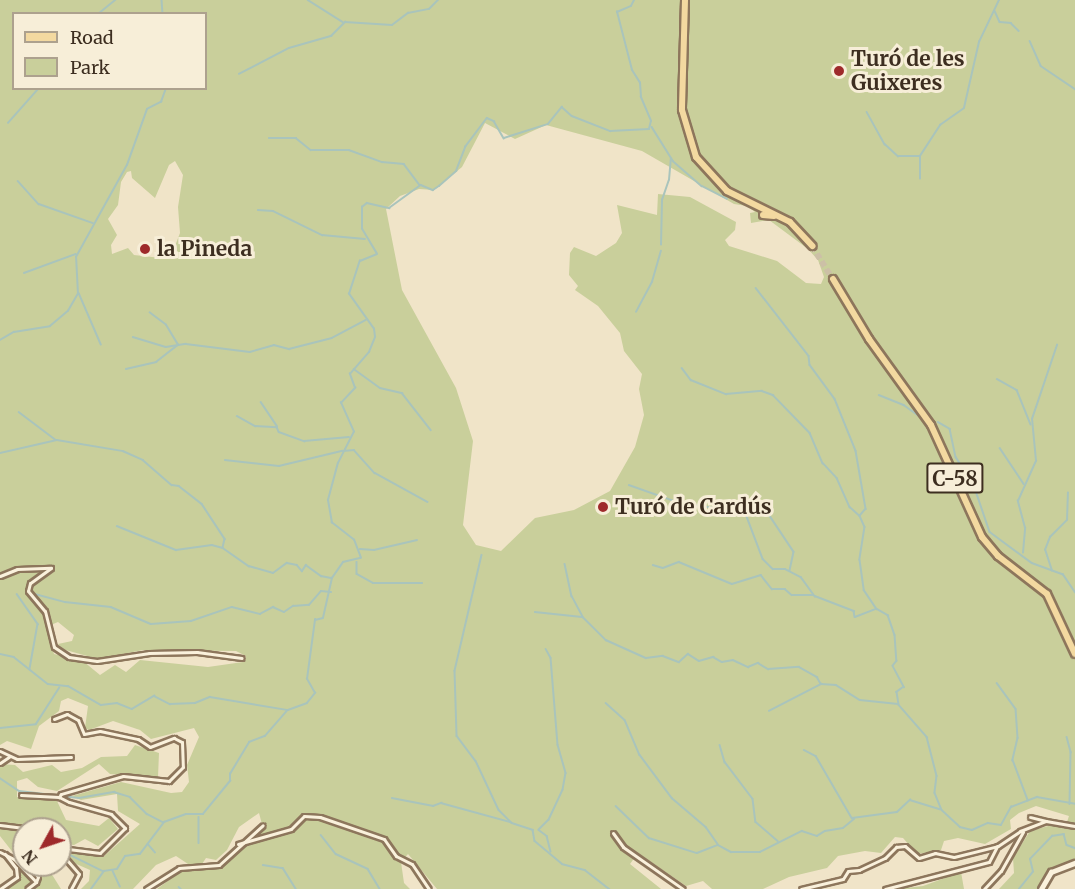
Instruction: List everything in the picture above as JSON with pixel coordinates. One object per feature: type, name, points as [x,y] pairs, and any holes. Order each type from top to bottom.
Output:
[{"type":"main road","points":[[683,0],[681,110],[686,139],[713,181],[763,213],[790,222],[812,246]]},
{"type":"main road","points":[[763,213],[778,217],[807,239]]},
{"type":"main road","points":[[763,213],[778,217]]},
{"type":"main road","name":"C-58","points":[[833,279],[884,362],[931,425],[982,537],[998,556],[1047,594],[1075,654]]},
{"type":"main road","name":"C-58","points":[[841,292],[933,424],[983,536],[999,554],[1048,593],[1075,649]]},
{"type":"street","points":[[0,576],[17,569],[51,568],[30,583],[28,591],[45,611],[54,647],[69,657],[97,661],[145,653],[197,652],[242,658]]},
{"type":"street","points":[[54,719],[67,714],[78,720],[84,735],[100,731],[138,739],[150,747],[174,738],[182,742],[183,767],[170,781],[107,778],[59,797]]},
{"type":"street","points":[[0,751],[9,757],[26,760],[71,758]]},
{"type":"street","points":[[0,763],[9,757]]},
{"type":"street","points":[[21,795],[59,797],[111,814],[125,828],[100,853],[72,851]]},
{"type":"street","points":[[238,844],[291,829],[304,816],[320,817],[384,839],[396,856],[412,864],[429,889]]},
{"type":"street","points":[[1030,817],[1075,826]]},
{"type":"street","points":[[801,889],[843,879],[848,871],[859,870],[885,858],[896,847],[905,846],[921,859],[935,853],[959,856],[997,846],[1047,821]]},
{"type":"street","points":[[146,889],[179,868],[219,865],[238,844],[263,825]]},
{"type":"street","points":[[984,889],[1003,868],[1023,832]]},
{"type":"street","points":[[613,833],[623,847],[682,889]]},
{"type":"street","points":[[885,889],[989,862],[997,846]]},
{"type":"street","points":[[0,852],[36,882]]},
{"type":"street","points":[[0,889],[17,877],[16,867],[5,854]]},
{"type":"street","points":[[71,889],[79,874],[72,865]]},
{"type":"street","points":[[1041,889],[1051,872],[1073,865]]},
{"type":"street","points":[[27,889],[36,882],[38,877]]},
{"type":"green space","points":[[0,0],[1075,0],[1075,864],[1056,870],[1037,889],[999,889],[1014,873],[1013,858],[1030,831],[1052,825],[1065,828],[1069,816],[1036,806],[1019,813],[1010,820],[1011,829],[985,844],[958,838],[944,841],[941,850],[917,854],[903,838],[895,837],[881,853],[865,851],[838,856],[827,868],[789,877],[763,889],[712,889],[703,881],[686,886],[638,853],[630,864],[661,889],[437,889],[408,854],[401,862],[404,883],[410,889],[157,889],[184,869],[210,870],[226,861],[263,828],[259,813],[239,827],[227,850],[216,860],[206,858],[202,864],[188,864],[176,856],[156,865],[133,889],[81,889],[89,881],[90,870],[74,863],[72,853],[103,857],[140,824],[118,811],[117,794],[81,800],[72,796],[121,782],[171,793],[182,792],[189,782],[187,765],[199,737],[194,728],[151,739],[140,730],[113,721],[89,730],[85,728],[88,706],[68,698],[61,701],[59,711],[39,726],[31,749],[7,741],[0,745]],"holes":[[[485,123],[515,139],[546,125],[642,151],[734,204],[747,206],[755,212],[750,213],[751,223],[769,220],[808,249],[818,260],[824,277],[821,284],[806,283],[777,261],[729,246],[725,240],[735,230],[736,222],[690,197],[658,194],[657,215],[617,205],[622,233],[616,243],[596,256],[574,247],[570,253],[569,275],[578,286],[575,290],[598,306],[620,333],[624,351],[642,374],[639,389],[644,415],[635,447],[610,491],[574,510],[535,518],[501,551],[476,545],[463,525],[473,441],[456,388],[402,290],[386,209],[400,196],[419,189],[434,190],[462,167]],[[175,161],[183,175],[178,207],[180,233],[170,259],[134,255],[128,248],[112,254],[111,245],[117,235],[108,219],[118,205],[121,182],[127,172],[131,171],[132,178],[155,198],[169,165]],[[58,622],[74,635],[72,641],[58,644],[62,649],[98,659],[143,650],[236,651],[246,656],[243,662],[208,667],[140,660],[126,672],[115,665],[100,675],[83,661],[54,654],[46,627]]]},
{"type":"green space","points":[[135,745],[159,753],[158,777],[110,774],[99,764],[57,791],[38,787],[27,778],[17,781],[17,797],[57,801],[65,817],[12,817],[12,851],[0,836],[0,764],[15,765],[23,772],[52,765],[61,772],[82,768],[101,757],[127,756]]},
{"type":"green space","points":[[109,818],[118,829],[98,846],[85,839],[72,845],[72,821],[99,826]]},
{"type":"green space","points":[[961,872],[964,889],[897,889],[923,886]]},
{"type":"green space","points":[[20,877],[54,877],[61,889],[8,889]]},
{"type":"waterway","points":[[100,12],[115,0]]},
{"type":"waterway","points":[[162,0],[163,12]]},
{"type":"waterway","points":[[308,0],[343,22]]},
{"type":"waterway","points":[[239,74],[289,48],[331,36],[345,22],[392,25],[408,13],[429,9],[438,0]]},
{"type":"waterway","points":[[0,654],[14,657],[48,684],[68,686],[101,705],[117,703],[132,709],[154,696],[170,704],[195,703],[210,697],[288,710],[307,703],[315,693],[307,679],[315,620],[323,618],[332,578],[343,562],[361,558],[354,540],[332,523],[328,500],[338,463],[354,432],[341,403],[355,388],[350,374],[369,352],[375,337],[374,329],[349,294],[360,261],[377,254],[362,229],[362,207],[367,203],[389,208],[421,185],[433,190],[439,186],[456,171],[465,147],[487,118],[494,121],[504,138],[548,124],[562,107],[572,116],[610,131],[649,129],[651,121],[641,97],[640,83],[632,70],[617,12],[631,6],[634,0]]},
{"type":"waterway","points":[[867,112],[885,144],[898,156],[920,156],[940,125],[964,108],[979,42],[999,0]]},
{"type":"waterway","points":[[995,11],[1000,22],[1011,23],[1019,31]]},
{"type":"waterway","points":[[1030,41],[1041,66],[1075,89]]},
{"type":"waterway","points":[[8,123],[37,90]]},
{"type":"waterway","points":[[0,340],[14,332],[50,326],[68,311],[78,294],[76,257],[127,165],[147,109],[161,102],[165,90]]},
{"type":"waterway","points":[[652,127],[673,161],[702,186],[727,199]]},
{"type":"waterway","points":[[269,138],[296,138],[311,150],[349,150],[382,162],[404,164],[420,185]]},
{"type":"waterway","points":[[920,157],[920,179]]},
{"type":"waterway","points":[[661,245],[662,200],[669,180],[671,159]]},
{"type":"waterway","points":[[18,181],[39,204],[93,223]]},
{"type":"waterway","points":[[258,210],[273,211],[322,235],[365,239]]},
{"type":"waterway","points":[[636,312],[652,282],[661,251]]},
{"type":"waterway","points":[[24,273],[76,254]]},
{"type":"waterway","points":[[756,288],[809,356],[810,365],[835,399],[856,451],[866,509],[860,516],[865,527],[860,560],[864,590],[877,609],[888,615],[895,635],[897,661],[893,666],[904,687],[897,692],[899,705],[927,737],[937,776],[935,793],[942,810],[960,827],[972,830],[988,823],[1001,825],[1011,807],[1037,797],[1075,804]]},
{"type":"waterway","points":[[79,293],[101,344]]},
{"type":"waterway","points":[[126,369],[156,362],[178,345],[166,325],[150,313]]},
{"type":"waterway","points":[[133,337],[166,347],[186,344],[250,352],[274,345],[289,349],[332,338],[366,320]]},
{"type":"waterway","points":[[1023,553],[1025,528],[1018,501],[1036,461],[1032,419],[1057,345]]},
{"type":"waterway","points":[[682,368],[691,380],[726,394],[762,391],[773,395],[810,433],[823,463],[837,478],[850,507],[860,516]]},
{"type":"waterway","points":[[354,369],[380,388],[402,393],[431,430]]},
{"type":"waterway","points":[[997,379],[1017,390],[1031,424]]},
{"type":"waterway","points":[[879,395],[904,405],[922,418]]},
{"type":"waterway","points":[[261,402],[277,426]]},
{"type":"waterway","points":[[19,412],[56,440]]},
{"type":"waterway","points":[[237,416],[255,426],[277,427],[279,432],[304,441],[349,437]]},
{"type":"waterway","points":[[938,422],[950,429],[956,457],[975,488],[990,532],[1032,563],[1063,574],[1075,592]]},
{"type":"waterway","points":[[0,453],[57,440],[123,451],[143,460],[172,485],[179,486],[202,504],[225,539],[223,548],[249,566],[273,573],[287,563],[297,565],[302,571],[306,565],[321,576],[331,578]]},
{"type":"waterway","points":[[1000,448],[1024,484]]},
{"type":"waterway","points":[[343,451],[354,450],[375,473],[428,502]]},
{"type":"waterway","points":[[225,460],[279,466],[342,451]]},
{"type":"waterway","points":[[629,485],[683,504],[716,508],[737,501],[746,514],[763,559],[773,569],[785,569],[801,577],[815,596],[854,611],[855,617],[876,609]]},
{"type":"waterway","points":[[1052,571],[1045,550],[1050,537],[1067,520],[1068,493]]},
{"type":"waterway","points":[[766,510],[794,552],[790,571]]},
{"type":"waterway","points":[[117,526],[176,550],[212,545],[223,548]]},
{"type":"waterway","points":[[360,549],[374,550],[417,540]]},
{"type":"waterway","points":[[482,555],[455,671],[457,736],[476,761],[499,810],[512,823],[533,830],[535,841],[562,864],[585,870],[609,889]]},
{"type":"waterway","points":[[357,562],[357,574],[373,583],[422,583]]},
{"type":"waterway","points":[[653,565],[663,568],[679,562],[732,584],[761,575],[772,589],[785,589],[792,595],[813,595]]},
{"type":"waterway","points":[[565,564],[572,596],[583,617],[606,640],[646,658],[663,656],[679,662],[688,654],[699,661],[713,657],[722,662],[733,660],[748,667],[758,663],[768,669],[799,667],[817,677],[821,684],[836,685],[860,700],[898,704]]},
{"type":"waterway","points":[[35,594],[65,602],[111,607],[151,624],[191,621],[232,607],[260,614],[273,607],[284,612],[293,606],[309,605],[321,591],[331,592]]},
{"type":"waterway","points":[[17,594],[38,624],[30,669]]},
{"type":"waterway","points":[[535,612],[582,617]]},
{"type":"waterway","points":[[546,649],[551,658],[558,745],[566,773],[563,790],[549,820],[539,830],[547,836],[551,852]]},
{"type":"waterway","points":[[997,683],[1016,709],[1018,738],[1013,760],[1028,800]]},
{"type":"waterway","points":[[769,711],[821,684]]},
{"type":"waterway","points":[[0,728],[36,724],[59,688]]},
{"type":"waterway","points":[[606,703],[625,720],[640,755],[672,798],[706,827],[718,844]]},
{"type":"waterway","points":[[91,889],[104,871],[117,869],[125,856],[140,854],[164,822],[186,814],[203,814],[230,781],[230,774],[249,742],[265,736],[287,711]]},
{"type":"waterway","points":[[1067,737],[1071,752],[1070,804]]},
{"type":"waterway","points":[[720,745],[725,762],[753,799],[756,822],[778,841]]},
{"type":"waterway","points":[[804,750],[816,756],[852,818],[897,812],[910,800],[940,809]]},
{"type":"waterway","points":[[0,778],[19,791],[79,798],[114,792],[130,797],[147,814],[163,822]]},
{"type":"waterway","points":[[392,798],[433,806],[441,803],[510,822]]},
{"type":"waterway","points":[[616,806],[649,838],[697,853],[718,845],[731,852],[760,852],[802,831],[817,836],[825,831],[843,828],[854,819]]},
{"type":"waterway","points":[[199,817],[199,843]]},
{"type":"waterway","points":[[1019,889],[1033,872],[1030,859],[1052,836],[1064,834],[1067,845],[1075,848]]},
{"type":"waterway","points":[[321,835],[336,854],[368,869],[380,889]]},
{"type":"waterway","points":[[148,844],[155,852]]},
{"type":"waterway","points":[[72,856],[103,871]]},
{"type":"waterway","points":[[263,865],[283,868],[296,889]]},
{"type":"waterway","points":[[113,871],[120,886]]},
{"type":"tunnel","points":[[812,246],[833,279]]},
{"type":"place","name":"Turó de les Guixeres","points":[[839,71]]},
{"type":"place","name":"la Pineda","points":[[145,249]]},
{"type":"place","name":"Turó de Cardús","points":[[603,507]]}]
